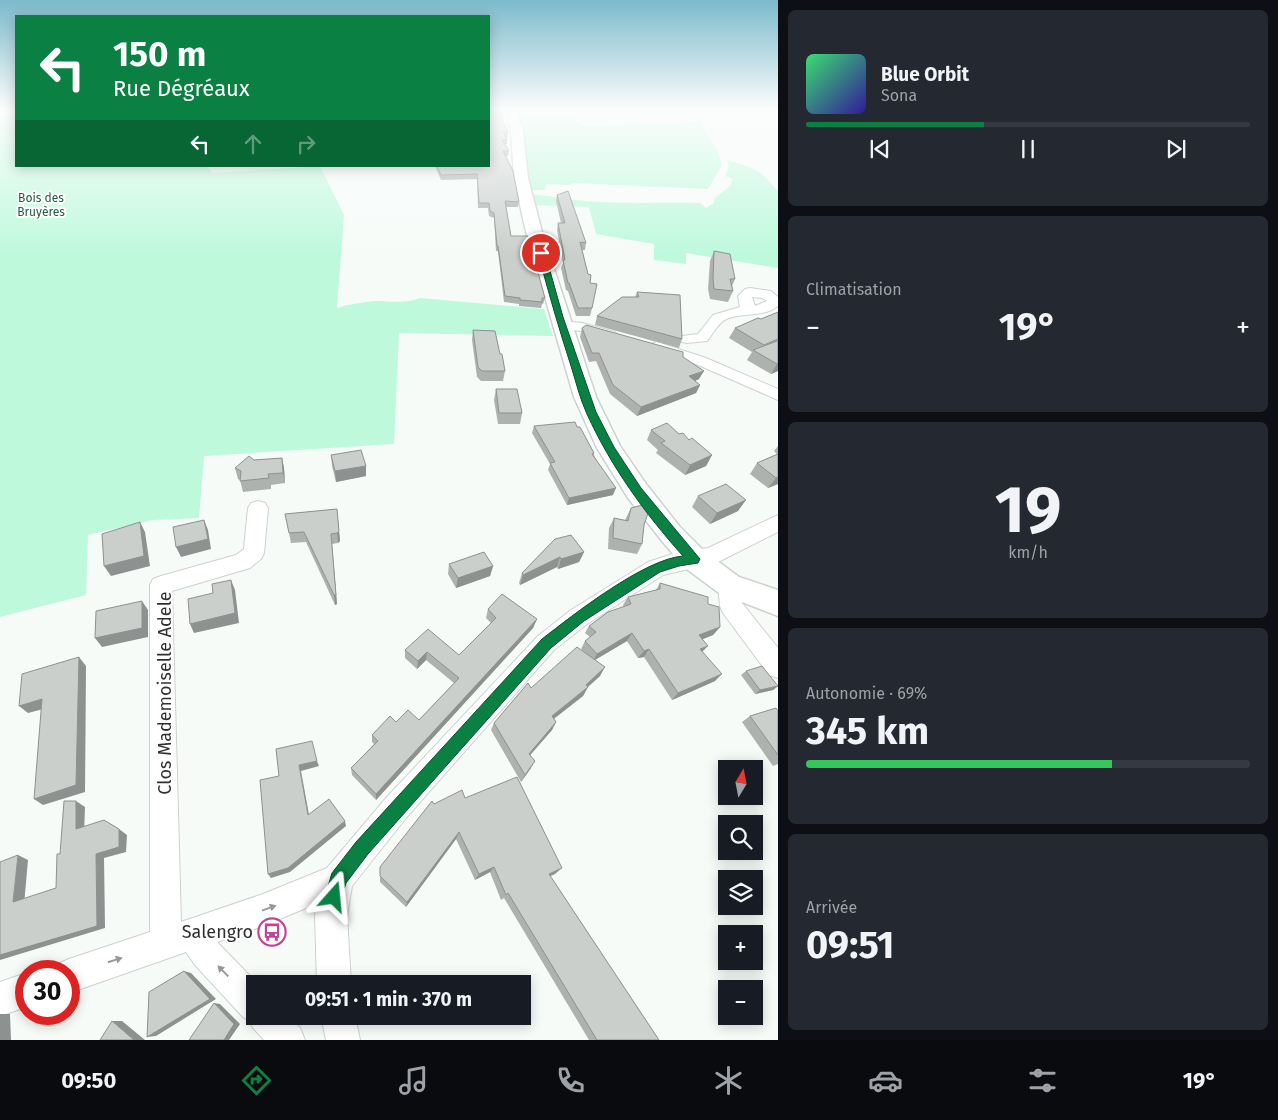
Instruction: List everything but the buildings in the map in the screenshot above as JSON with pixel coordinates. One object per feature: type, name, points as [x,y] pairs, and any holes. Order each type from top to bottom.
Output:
[{"type":"main road","points":[[520,158],[523,190],[562,325],[591,412],[609,448],[643,498],[671,534],[694,559],[730,585],[778,603]]},
{"type":"street","points":[[687,339],[702,338],[718,318],[743,312]]},
{"type":"street","points":[[562,325],[582,327],[628,339]]},
{"type":"street","points":[[646,344],[701,361],[778,395]]},
{"type":"street","name":"Clos Mademoiselle Adele","points":[[179,939],[161,585],[243,562],[254,553],[258,508]]},
{"type":"street","points":[[334,975],[331,915],[338,879],[396,808],[546,644],[579,618],[656,568],[679,561],[711,556],[778,523]]},
{"type":"street","points":[[730,585],[731,606],[778,667]]},
{"type":"street","points":[[80,972],[280,903],[338,879]]},
{"type":"street","points":[[179,939],[206,954],[246,996]]},
{"type":"street","points":[[0,999],[15,994]]},
{"type":"street","points":[[274,1025],[288,1040]]},
{"type":"street","points":[[340,1025],[343,1040]]},
{"type":"green space","name":"Bois des Bruyères","points":[[0,158],[15,158],[15,167],[208,167],[212,173],[320,167],[344,215],[337,308],[366,302],[404,302],[420,298],[544,309],[553,336],[399,333],[394,444],[204,456],[199,518],[153,520],[88,535],[86,595],[0,617]]},
{"type":"green space","points":[[526,158],[720,158],[722,165],[708,189],[575,183],[568,185],[546,184],[545,190],[529,190]]},
{"type":"green space","points":[[727,160],[750,167],[762,174],[778,191],[778,268],[686,253],[686,264],[654,260],[654,244],[596,234],[589,207],[532,205],[530,194],[601,202],[700,203],[706,208],[714,203],[715,198],[730,186],[733,179],[725,176],[729,166]]},
{"type":"place","name":"Salengro","points":[[272,932]]},
{"type":"route","points":[[334,897],[338,879],[362,848],[396,808],[546,644],[579,618],[656,568],[679,561],[694,559],[671,534],[637,491],[609,448],[585,397],[541,253]]}]
